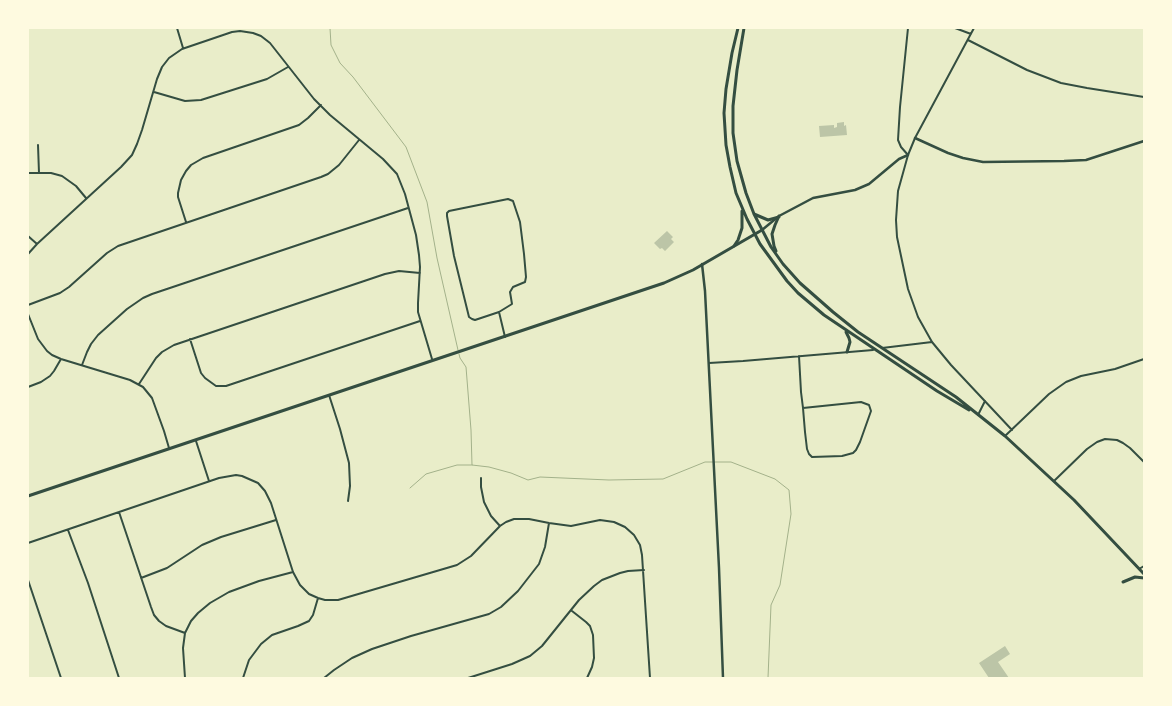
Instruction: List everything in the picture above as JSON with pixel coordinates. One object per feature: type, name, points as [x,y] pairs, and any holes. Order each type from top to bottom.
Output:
[{"type":"main road","points":[[738,28],[728,74],[724,113],[726,144],[730,167],[741,206],[754,235],[766,254],[793,287],[816,309],[874,350],[978,415]]},
{"type":"main road","points":[[744,28],[734,87],[733,133],[737,161],[754,214],[780,259],[800,283],[839,317],[943,388],[1005,436],[1054,481],[1144,574]]},
{"type":"main road","points":[[734,246],[742,228],[741,206]]},
{"type":"main road","points":[[754,214],[768,220],[779,216]]},
{"type":"main road","points":[[779,216],[772,234],[774,246],[780,259]]},
{"type":"main road","points":[[28,496],[664,283],[762,230]]},
{"type":"main road","points":[[844,330],[850,338],[847,352]]},
{"type":"main road","points":[[1123,582],[1136,577],[1144,578]]},
{"type":"street","points":[[177,28],[183,48]]},
{"type":"street","points":[[908,28],[898,140],[908,155]]},
{"type":"street","points":[[955,28],[971,34]]},
{"type":"street","points":[[974,28],[915,138],[908,155],[898,191],[897,237],[908,289],[918,317],[932,342],[1012,430]]},
{"type":"street","points":[[28,254],[36,244],[132,155],[157,79],[166,62],[175,53],[183,48],[232,32],[253,33],[270,43],[330,116],[383,159],[397,174],[409,208],[418,249],[420,321],[433,361]]},
{"type":"street","points":[[968,40],[1027,70],[1061,83],[1144,97]]},
{"type":"street","points":[[154,92],[185,101],[201,100],[267,79],[288,66]]},
{"type":"street","points":[[186,222],[178,193],[181,180],[191,165],[203,158],[299,125],[320,106]]},
{"type":"street","points":[[915,138],[948,153],[983,162],[1086,160],[1144,141]]},
{"type":"street","points":[[28,305],[60,293],[118,246],[328,174],[359,140]]},
{"type":"street","points":[[38,145],[40,173]]},
{"type":"street","points":[[762,230],[779,216],[813,198],[855,190],[869,184],[899,159],[908,155]]},
{"type":"street","points":[[28,173],[51,173],[62,176],[76,186],[86,198]]},
{"type":"street","points":[[508,199],[513,201],[520,222],[526,277],[525,282],[513,287],[510,292],[512,304],[499,312],[475,320],[469,317],[454,256],[447,216],[449,211],[508,199]]},
{"type":"street","points":[[82,365],[87,352],[98,335],[142,298],[409,208]]},
{"type":"street","points":[[28,236],[36,244]]},
{"type":"street","points":[[702,264],[714,459],[723,678]]},
{"type":"street","points":[[139,384],[156,358],[174,345],[385,274],[399,271],[420,273]]},
{"type":"street","points":[[499,312],[505,337]]},
{"type":"street","points":[[28,314],[42,346],[52,355],[139,384],[152,398],[169,448]]},
{"type":"street","points":[[190,339],[201,373],[216,386],[226,386],[420,321]]},
{"type":"street","points":[[28,327],[32,326]]},
{"type":"street","points":[[882,348],[932,342]]},
{"type":"street","points":[[709,363],[874,350]]},
{"type":"street","points":[[799,356],[802,408],[805,432],[809,454],[812,457],[823,458],[850,454],[856,450],[871,411],[869,405],[861,402],[802,408]]},
{"type":"street","points":[[28,387],[50,376],[61,359]]},
{"type":"street","points":[[1005,436],[1066,382],[1081,376],[1144,359]]},
{"type":"street","points":[[329,395],[349,463],[350,486],[348,501]]},
{"type":"street","points":[[978,415],[985,401]]},
{"type":"street","points":[[196,439],[209,481]]},
{"type":"street","points":[[1054,481],[1087,449],[1105,439],[1117,440],[1123,443],[1144,462]]},
{"type":"street","points":[[28,543],[209,481],[236,475],[242,476],[258,483],[266,491],[293,572],[300,585],[318,598],[330,600],[344,599],[457,565],[471,556],[500,526],[510,520],[520,518],[571,526],[600,520],[614,522],[621,524],[631,531],[637,540],[642,555],[650,678]]},
{"type":"street","points":[[481,478],[484,502],[491,516],[500,526]]},
{"type":"street","points":[[119,512],[150,607],[156,618],[166,626],[185,633]]},
{"type":"street","points":[[141,578],[167,568],[202,545],[276,520]]},
{"type":"street","points":[[324,678],[352,658],[372,649],[489,614],[501,608],[518,591],[539,564],[545,547],[549,523]]},
{"type":"street","points":[[68,529],[119,678]]},
{"type":"street","points":[[1139,569],[1144,566]]},
{"type":"street","points":[[468,678],[512,664],[530,656],[542,646],[588,591],[602,580],[628,571],[644,570]]},
{"type":"street","points":[[185,678],[183,648],[185,633],[191,621],[198,613],[214,600],[240,587],[293,572]]},
{"type":"street","points":[[28,580],[61,678]]},
{"type":"street","points":[[243,678],[248,660],[261,644],[272,636],[309,621],[313,615],[318,598]]},
{"type":"street","points":[[572,610],[592,630],[594,658],[587,678]]},
{"type":"building","points":[[844,122],[847,135],[820,137],[819,126],[834,125],[834,128],[837,127],[837,123]]},
{"type":"building","points":[[667,231],[673,237],[671,239],[674,242],[665,251],[654,243]]},
{"type":"building","points":[[1005,646],[1010,654],[998,662],[1009,678],[989,678],[979,663]]},
{"type":"waterway","points":[[330,28],[331,45],[340,63],[353,77],[406,147],[427,202],[437,258],[458,350]]},
{"type":"waterway","points":[[459,354],[466,367],[472,465],[489,467],[528,480],[540,477],[609,480],[663,479],[705,462],[731,462],[775,479],[789,490],[791,514],[780,585],[771,605],[768,678]]},
{"type":"waterway","points":[[410,488],[426,474],[457,465],[472,465]]}]
